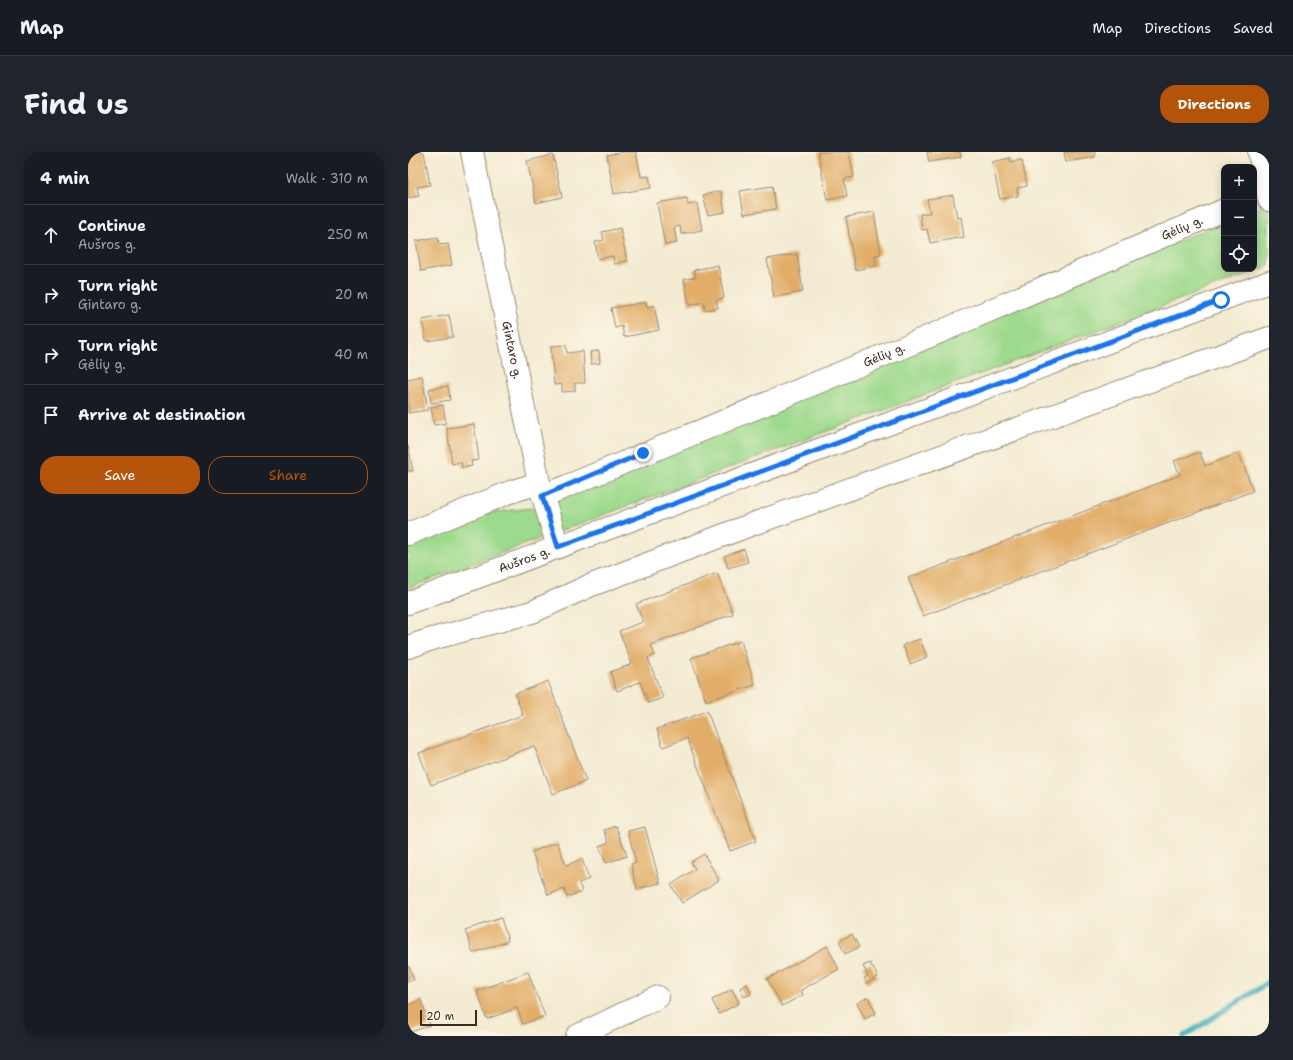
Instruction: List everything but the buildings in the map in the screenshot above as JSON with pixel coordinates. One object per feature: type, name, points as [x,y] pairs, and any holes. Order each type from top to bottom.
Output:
[{"type":"street","name":"Gintaro g.","points":[[472,152],[541,489],[558,547]]},
{"type":"street","points":[[1259,152],[1263,197]]},
{"type":"street","name":"Gėlių g.","points":[[408,534],[510,492],[541,489],[942,331],[1221,211]]},
{"type":"street","name":"Aušros g.","points":[[408,603],[1269,282]]},
{"type":"street","points":[[408,648],[432,639],[532,612],[589,586],[738,530],[1269,338]]},
{"type":"street","points":[[578,1036],[658,997]]},
{"type":"green space","points":[[1269,203],[1269,266],[1257,270],[1257,236],[1257,209]]},
{"type":"green space","points":[[1221,223],[1221,272],[1253,272],[408,588],[408,544],[480,514],[531,508]]},
{"type":"waterway","points":[[1184,1036],[1269,982]]},
{"type":"route","points":[[643,453],[542,496],[558,547],[1221,300]]}]
